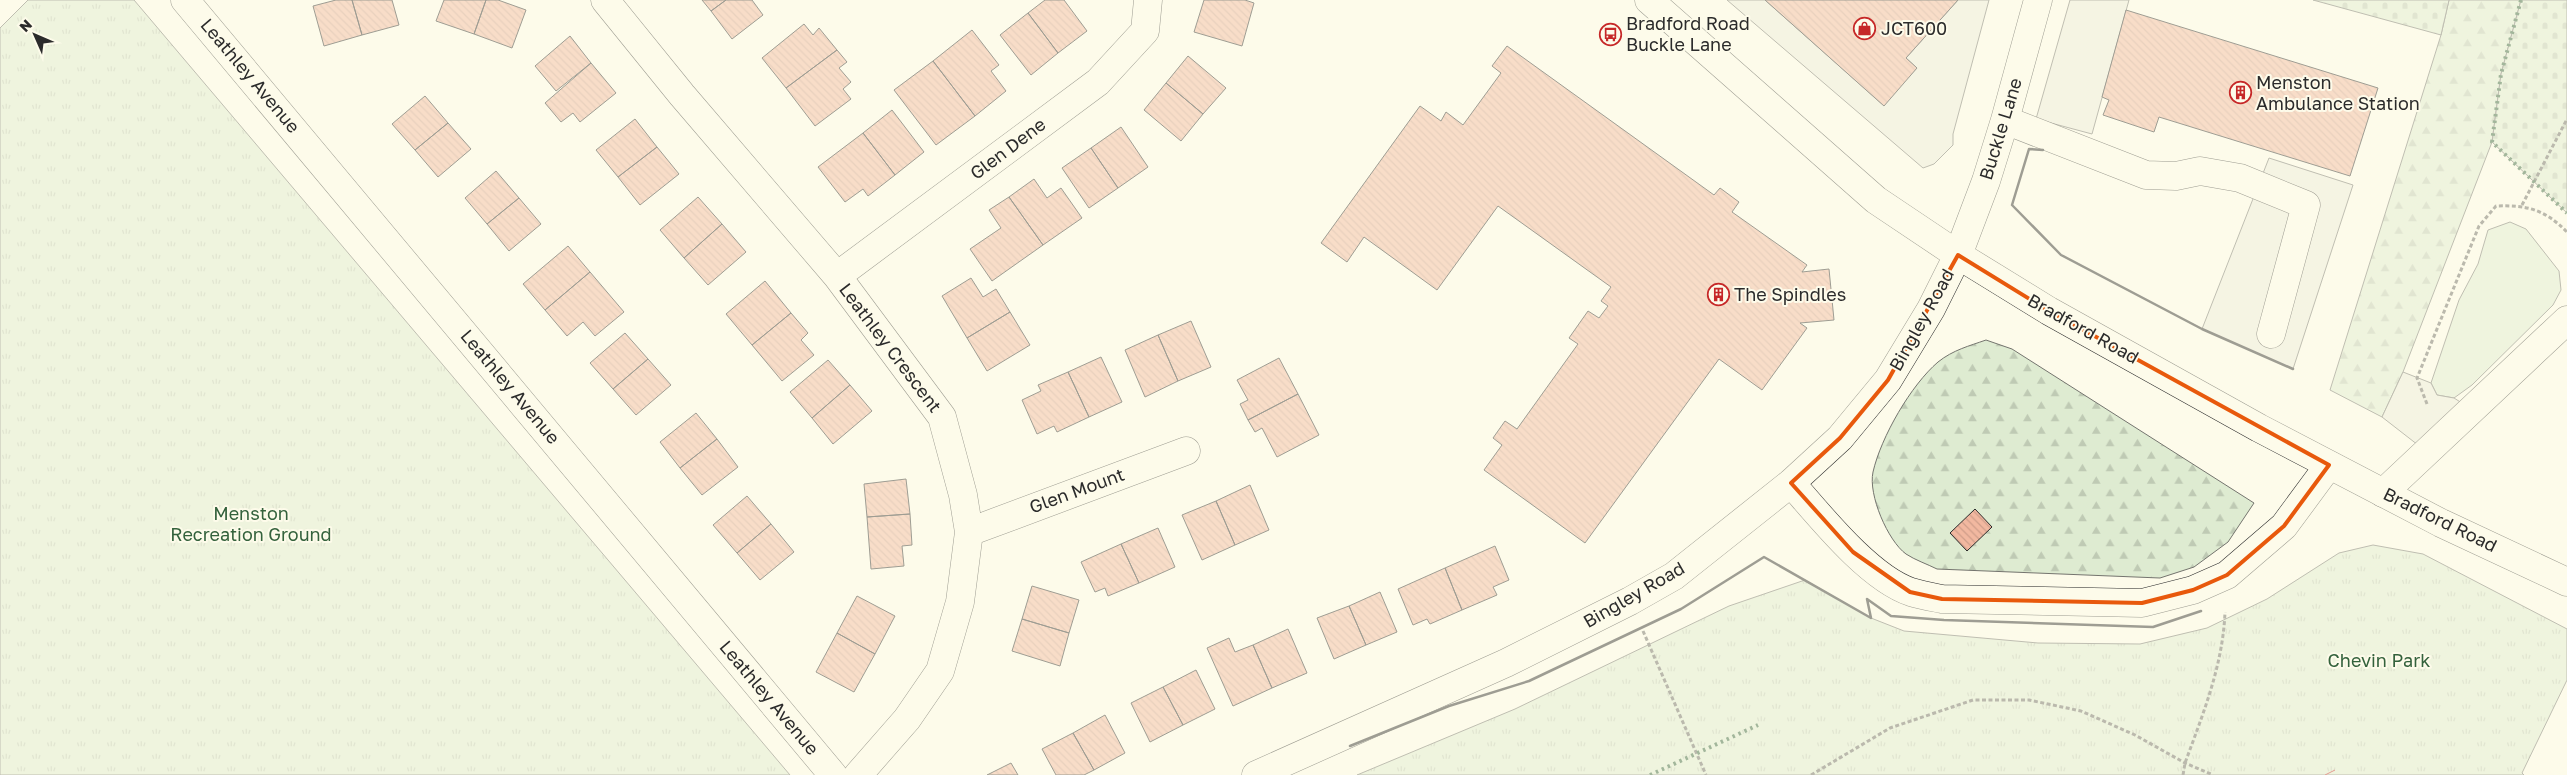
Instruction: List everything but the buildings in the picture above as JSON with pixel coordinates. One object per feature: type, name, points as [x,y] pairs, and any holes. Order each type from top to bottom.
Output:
[{"type":"street","name":"Leathley Crescent","points":[[605,0],[837,276],[942,417],[963,495],[969,532],[960,602],[940,671],[907,718],[858,775]]},
{"type":"street","name":"Glen Dene","points":[[837,276],[1098,82],[1145,31],[1148,0]]},
{"type":"street","name":"Bradford Road","points":[[1649,0],[1876,200],[1958,255],[2049,311],[2330,465],[2567,582]]},
{"type":"street","name":"Buckle Lane","points":[[1958,255],[2005,120],[2038,0]]},
{"type":"street","name":"Leathley Avenue","points":[[192,2],[833,775]]},
{"type":"street","points":[[2005,120],[2146,175],[2176,176],[2200,171],[2240,178],[2306,205],[2271,334]]},
{"type":"street","name":"Bingley Road","points":[[1256,775],[1506,663],[1630,601],[1674,576],[1792,483],[1840,438],[1888,380],[1931,309],[1958,255]]},
{"type":"street","points":[[2384,493],[2567,320]]},
{"type":"street","name":"Glen Mount","points":[[969,532],[1186,451]]},
{"type":"street","points":[[1792,483],[1853,552],[1885,577],[1910,592],[1934,597],[2142,603],[2193,590],[2228,574],[2284,526],[2330,465]]},
{"type":"path","points":[[2522,205],[2567,119]]},
{"type":"path","points":[[2451,430],[2429,408],[2417,378],[2479,226],[2496,206],[2522,205],[2541,212],[2567,232]]},
{"type":"path","points":[[2183,775],[2185,763],[2213,682],[2224,634],[2228,574]]},
{"type":"path","points":[[1630,601],[1706,775]]},
{"type":"path","points":[[1811,775],[1890,728],[1973,700],[2029,700],[2081,711],[2135,734],[2185,763],[2213,775]]},
{"type":"highlighted area","points":[[1958,255],[2049,311],[2329,465],[2284,526],[2227,575],[2193,590],[2142,603],[1942,599],[1910,592],[1853,552],[1791,483],[1840,438],[1888,380]]},
{"type":"green space","name":"Menston Recreation Ground","points":[[28,0],[134,0],[790,775],[0,775],[0,28]]},
{"type":"green space","points":[[2313,0],[2449,0],[2441,35]]},
{"type":"green space","points":[[2449,0],[2521,0],[2501,74],[2492,142],[2403,372],[2382,417],[2330,390],[2441,35]]},
{"type":"green space","points":[[2521,0],[2567,0],[2567,213],[2492,142],[2501,74]]},
{"type":"green space","points":[[2510,222],[2526,229],[2559,271],[2561,290],[2553,305],[2472,385],[2454,398],[2437,395],[2431,383],[2459,300],[2478,264],[2488,230]]},
{"type":"green space","points":[[1986,340],[2012,349],[2254,503],[2228,542],[2194,567],[2160,578],[1937,569],[1906,554],[1899,548],[1886,528],[1876,505],[1872,482],[1877,458],[1898,412],[1928,372],[1949,354]]},
{"type":"green space","name":"Chevin Park","points":[[2373,545],[2423,554],[2567,629],[2567,680],[2522,773],[2524,775],[1357,775],[1515,709],[1729,606],[1805,580],[1871,618],[1904,631],[2038,643],[2140,644],[2207,628],[2267,599],[2339,553]]},
{"type":"shaded area","points":[[1727,0],[1765,0],[1882,104],[1917,68],[1906,58],[1958,0],[1989,0],[1953,134],[1953,145],[1934,164],[1923,168]]},
{"type":"shaded area","points":[[2070,0],[2129,0],[2092,134],[2036,119]]},
{"type":"shaded area","points":[[2269,158],[2353,185],[2293,369],[2202,329]]},
{"type":"shaded area","points":[[2403,372],[2431,383],[2437,395],[2454,398],[2473,410],[2427,452],[2382,417]]},
{"type":"hedge","points":[[2521,0],[2501,74],[2492,142],[2567,213]]},
{"type":"hedge","points":[[1650,775],[1758,725]]},
{"type":"wall","points":[[2043,150],[2029,149],[2012,205],[2061,255],[2202,329],[2293,369]]},
{"type":"wall","points":[[1350,746],[1449,706],[1529,681],[1681,609],[1764,557],[1871,618],[1867,599],[1891,616],[1944,620],[2153,627],[2201,611]]},
{"type":"power","points":[[2325,775],[2335,770]]},
{"type":"place","name":"JCT600","points":[[1865,29]]},
{"type":"place","name":"Bradford Road Buckle Lane","points":[[1610,34]]},
{"type":"place","name":"Menston Ambulance Station","points":[[2240,93]]},
{"type":"place","name":"The Spindles","points":[[1718,295]]}]
